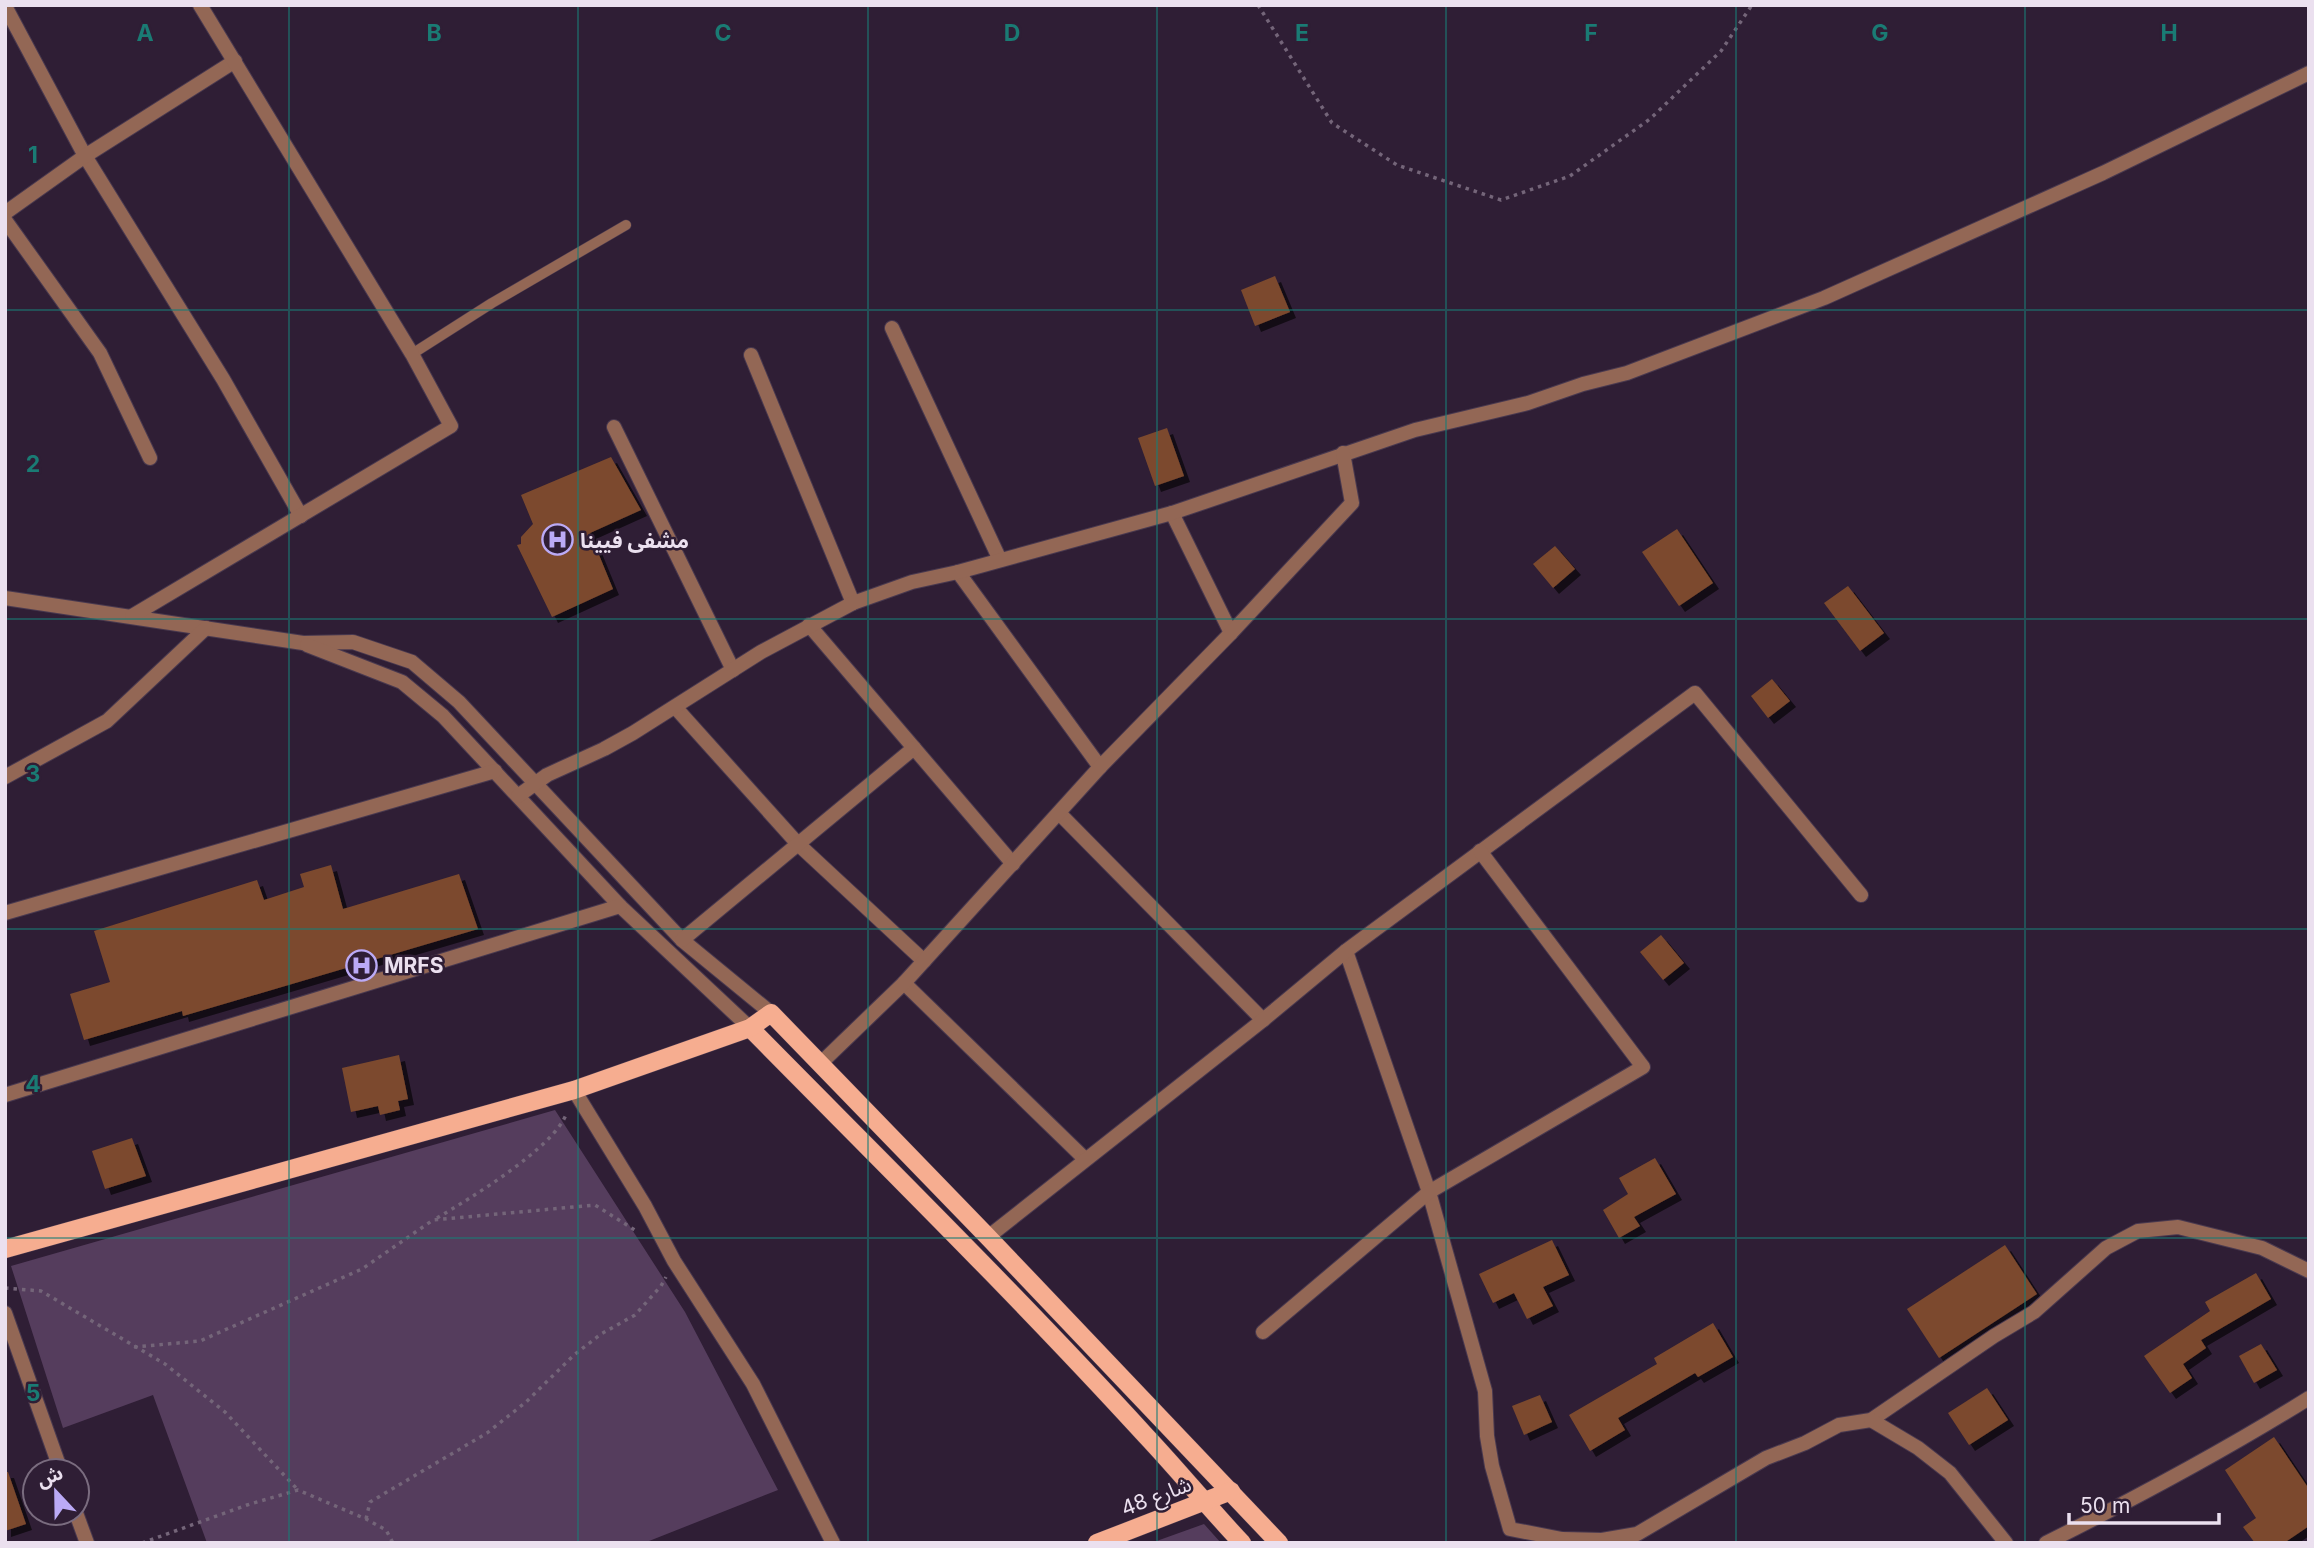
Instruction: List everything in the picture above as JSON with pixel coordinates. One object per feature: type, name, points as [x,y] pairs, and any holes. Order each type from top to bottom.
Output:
[{"type":"main road","points":[[5,1249],[574,1090],[750,1028],[771,1013],[989,1237],[1279,1543]]},
{"type":"main road","points":[[750,1028],[973,1254],[1147,1437],[1203,1503],[1242,1543]]},
{"type":"main road","name":"48 شارع","points":[[1097,1543],[1231,1491]]},
{"type":"street","points":[[132,616],[451,426],[412,354],[200,5]]},
{"type":"street","points":[[5,6],[85,156],[223,379],[301,516]]},
{"type":"street","points":[[5,213],[85,156],[235,61]]},
{"type":"street","points":[[518,796],[562,767],[604,749],[809,625],[853,603],[912,582],[958,572],[1172,513],[1415,430],[1528,403],[1583,384],[1627,373],[1812,303],[2104,173],[2309,73]]},
{"type":"street","points":[[5,220],[100,353],[150,458]]},
{"type":"street","points":[[892,328],[1000,560]]},
{"type":"street","points":[[751,355],[853,603]]},
{"type":"street","points":[[614,427],[733,670]]},
{"type":"street","points":[[820,1064],[904,983],[1100,767],[1231,633],[1352,503],[1343,453]]},
{"type":"street","points":[[1172,513],[1231,633]]},
{"type":"street","points":[[958,572],[1100,767]]},
{"type":"street","points":[[5,598],[303,643],[353,642],[412,662],[458,702],[682,940],[771,1013]]},
{"type":"street","points":[[809,625],[1013,864]]},
{"type":"street","points":[[5,777],[107,721],[206,628]]},
{"type":"street","points":[[303,643],[402,682],[443,716],[620,906],[750,1028]]},
{"type":"street","points":[[989,1237],[1346,951],[1695,693],[1861,895]]},
{"type":"street","points":[[675,707],[798,844],[924,961]]},
{"type":"street","points":[[682,940],[914,748]]},
{"type":"street","points":[[5,913],[495,771]]},
{"type":"street","points":[[1059,813],[1263,1020]]},
{"type":"street","points":[[1263,1332],[1429,1192],[1643,1067],[1480,851]]},
{"type":"street","points":[[5,1095],[620,906]]},
{"type":"street","points":[[1346,951],[1429,1192],[1485,1391],[1487,1436],[1492,1466],[1510,1529],[1562,1539],[1602,1540],[1637,1534],[1766,1458],[1805,1443],[1839,1425],[1871,1420],[2034,1312],[2106,1248],[2138,1231],[2178,1227],[2262,1248],[2309,1271]]},
{"type":"street","points":[[904,983],[1085,1160]]},
{"type":"street","points":[[574,1090],[645,1206],[674,1262],[753,1384],[832,1543]]},
{"type":"street","points":[[5,1312],[56,1457]]},
{"type":"street","points":[[2046,1543],[2157,1487],[2309,1398]]},
{"type":"street","points":[[1871,1420],[1918,1448],[1950,1473],[2006,1543]]},
{"type":"lane","points":[[412,354],[492,303],[625,225]]},
{"type":"path","points":[[1258,5],[1332,123],[1397,165],[1500,200],[1570,176],[1650,120],[1721,51],[1752,5]]},
{"type":"path","points":[[134,1347],[200,1340],[362,1269],[433,1220],[491,1186],[523,1161],[564,1124],[574,1090]]},
{"type":"path","points":[[433,1220],[595,1205],[641,1234]]},
{"type":"path","points":[[366,1519],[370,1502],[487,1433],[526,1402],[574,1355],[601,1334],[635,1315],[662,1286],[674,1262]]},
{"type":"path","points":[[5,1288],[41,1291],[165,1364],[225,1412],[298,1490],[386,1530],[393,1543]]},
{"type":"path","points":[[142,1543],[247,1505],[298,1490]]},
{"type":"shaded area","points":[[555,1110],[685,1312],[778,1490],[644,1543],[207,1543],[153,1395],[63,1428],[11,1266]]},
{"type":"shaded area","points":[[1204,1524],[1221,1543],[1151,1543]]},
{"type":"building","points":[[1275,276],[1290,312],[1255,326],[1241,290]]},
{"type":"building","points":[[1167,428],[1184,476],[1155,486],[1138,438]]},
{"type":"building","name":"مشفى فيينا","points":[[611,457],[641,510],[590,533],[613,589],[552,617],[517,545],[521,544],[521,537],[533,524],[521,495]]},
{"type":"building","points":[[1677,529],[1713,583],[1679,606],[1642,552]]},
{"type":"building","points":[[1555,546],[1575,569],[1553,588],[1533,564]]},
{"type":"building","points":[[1848,586],[1884,633],[1860,651],[1824,603]]},
{"type":"building","points":[[1772,679],[1790,701],[1768,718],[1751,696]]},
{"type":"building","points":[[331,865],[343,909],[459,874],[478,929],[183,1016],[182,1011],[84,1040],[70,994],[110,982],[94,931],[257,880],[264,900],[304,887],[300,874]]},
{"type":"building","points":[[1661,935],[1684,963],[1663,980],[1640,952]]},
{"type":"building","points":[[399,1055],[408,1099],[398,1101],[400,1110],[380,1115],[378,1106],[351,1112],[342,1068]]},
{"type":"building","points":[[132,1138],[146,1176],[105,1189],[92,1151]]},
{"type":"building","points":[[1655,1158],[1676,1194],[1634,1217],[1640,1226],[1619,1238],[1603,1210],[1628,1194],[1619,1178]]},
{"type":"building","points":[[1552,1240],[1569,1275],[1543,1287],[1553,1306],[1527,1319],[1514,1293],[1493,1303],[1479,1274]]},
{"type":"building","points":[[2005,1245],[2037,1294],[1939,1358],[1907,1309]]},
{"type":"building","points":[[2256,1273],[2271,1299],[2201,1340],[2206,1348],[2183,1364],[2192,1378],[2170,1393],[2144,1356],[2210,1311],[2205,1302]]},
{"type":"building","points":[[1713,1323],[1733,1357],[1698,1377],[1695,1373],[1618,1418],[1625,1430],[1590,1451],[1569,1415],[1657,1364],[1654,1358]]},
{"type":"building","points":[[2261,1344],[2277,1370],[2254,1383],[2239,1356]]},
{"type":"building","points":[[1987,1388],[2008,1420],[1969,1445],[1948,1413]]},
{"type":"building","points":[[1540,1395],[1552,1422],[1524,1435],[1512,1406]]},
{"type":"building","points":[[2274,1437],[2309,1489],[2309,1526],[2284,1543],[2255,1543],[2243,1527],[2256,1518],[2225,1470]]},
{"type":"building","points":[[5,1472],[8,1472],[21,1510],[21,1526],[5,1531]]},
{"type":"place","name":"مشفى فيينا","points":[[557,540]]},
{"type":"place","name":"MRFS","points":[[361,965]]}]
